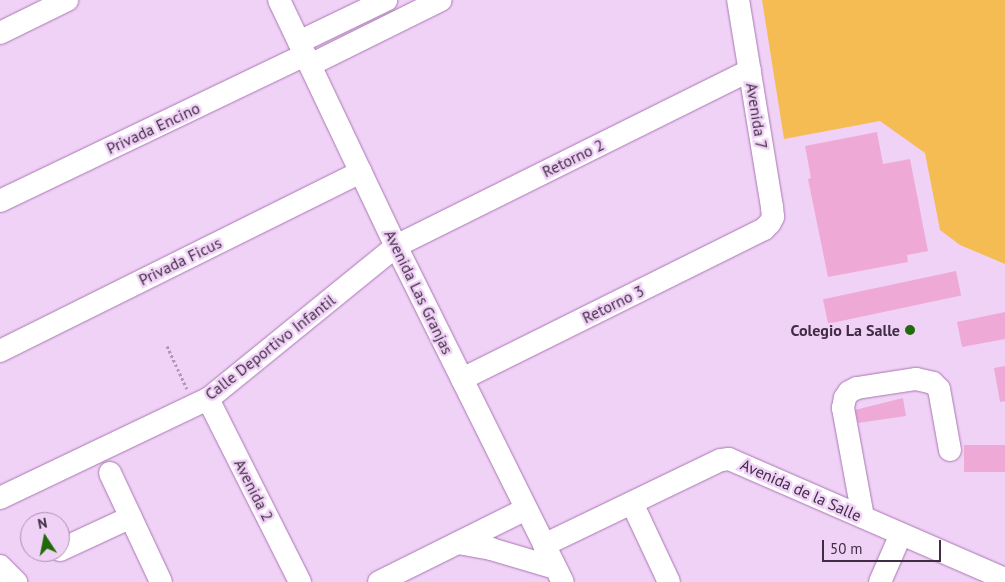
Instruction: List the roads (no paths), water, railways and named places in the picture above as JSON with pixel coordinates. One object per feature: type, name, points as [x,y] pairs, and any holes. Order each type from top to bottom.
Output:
[{"type":"street","points":[[0,33],[67,0]]},
{"type":"street","name":"Avenida Las Granjas","points":[[279,0],[396,246],[559,575]]},
{"type":"street","points":[[305,54],[386,0]]},
{"type":"street","points":[[305,54],[441,0]]},
{"type":"street","name":"Avenida 7","points":[[738,0],[772,207],[773,217],[764,229]]},
{"type":"street","name":"Privada Encino","points":[[0,201],[305,54]]},
{"type":"street","name":"Retorno 2","points":[[396,246],[750,70]]},
{"type":"street","name":"Privada Ficus","points":[[0,350],[361,172]]},
{"type":"street","name":"Retorno 3","points":[[462,379],[764,229]]},
{"type":"street","name":"Calle Deportivo Infantil","points":[[0,498],[202,402],[396,246]]},
{"type":"street","points":[[863,517],[843,408],[845,398],[849,392],[857,388],[916,379],[933,383],[939,389],[950,450]]},
{"type":"street","name":"Avenida 2","points":[[202,402],[300,582]]},
{"type":"street","name":"Avenida de la Salle","points":[[544,545],[721,460],[729,459],[1005,579]]},
{"type":"street","points":[[110,473],[160,582]]},
{"type":"street","points":[[632,503],[669,582]]},
{"type":"street","points":[[379,582],[526,509]]},
{"type":"street","points":[[70,545],[131,517]]},
{"type":"street","points":[[880,582],[901,534]]},
{"type":"street","points":[[458,543],[492,549],[559,575]]},
{"type":"street","points":[[0,566],[16,582]]},
{"type":"place","name":"Colegio La Salle","points":[[910,330]]}]
